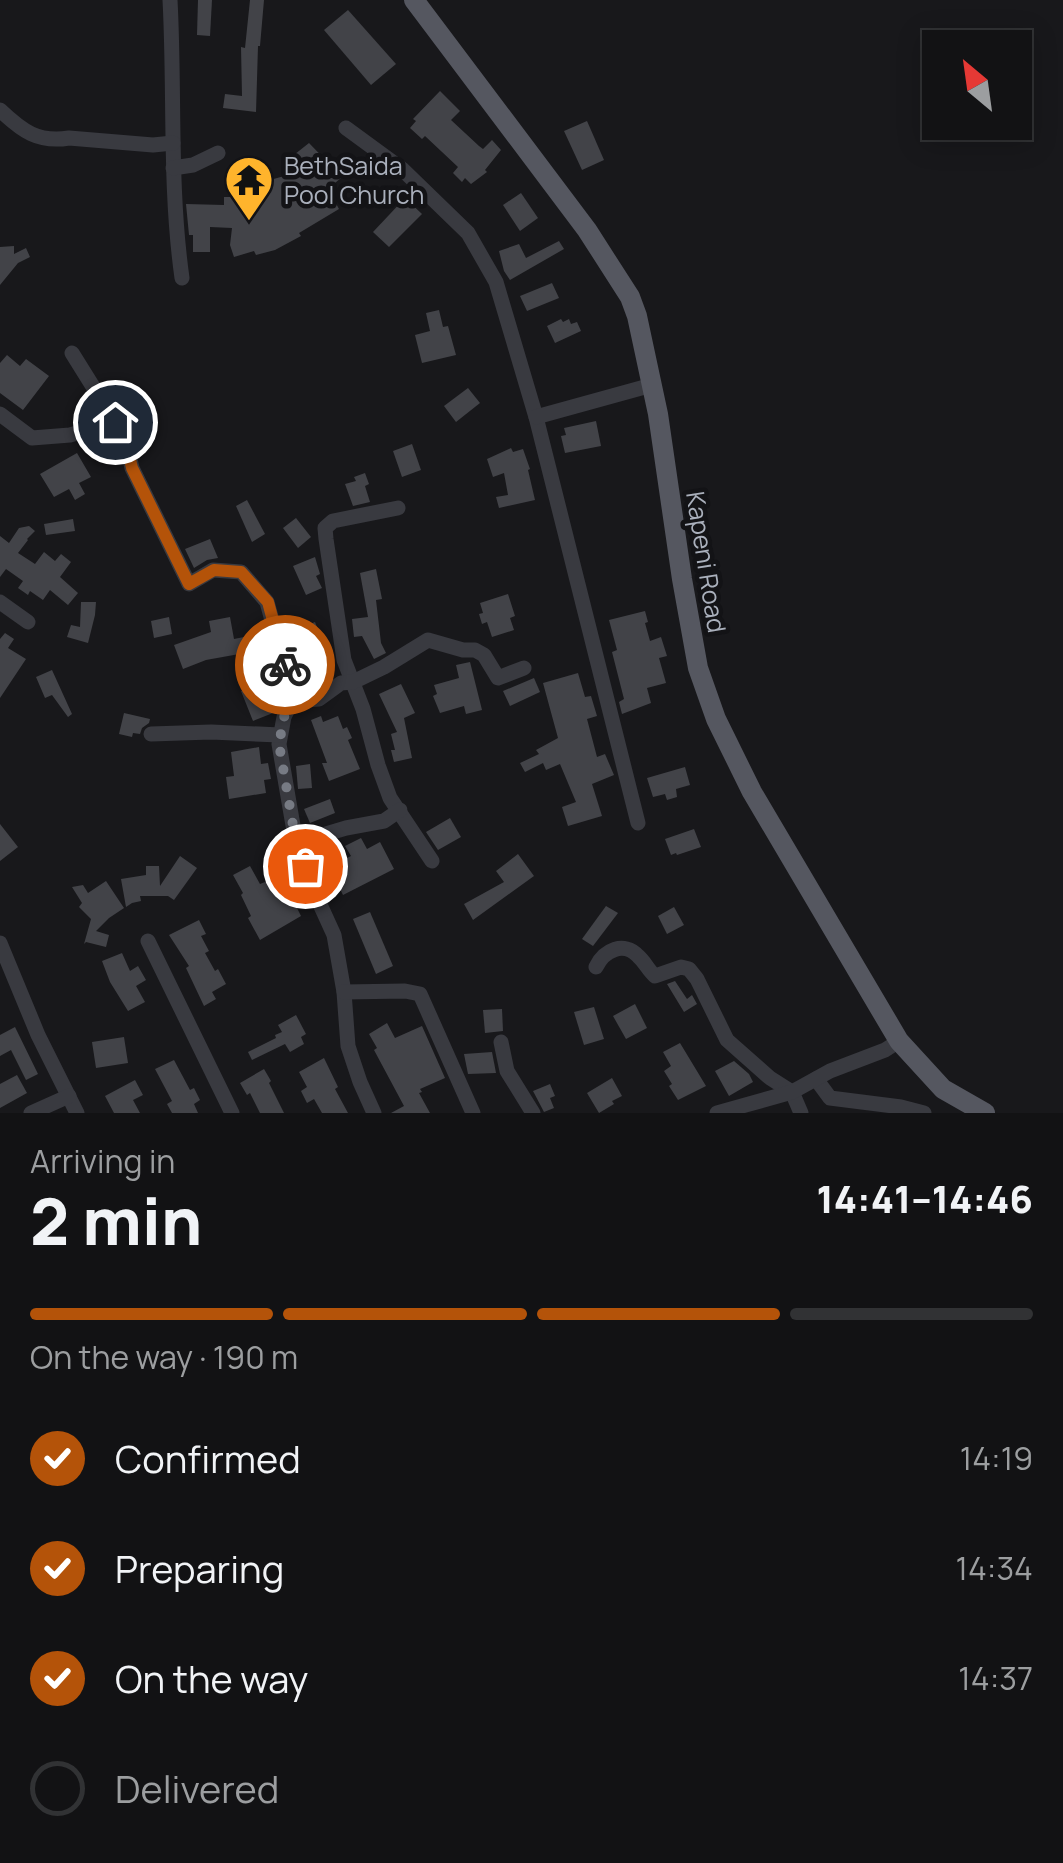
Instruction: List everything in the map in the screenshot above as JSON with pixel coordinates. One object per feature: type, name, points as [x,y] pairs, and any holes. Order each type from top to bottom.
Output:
[{"type":"main road","name":"Kapeni Road","points":[[414,0],[587,230],[621,280],[637,316],[698,668],[716,719],[752,792],[899,1041],[942,1089],[985,1113]]},
{"type":"street","points":[[170,0],[173,168],[182,278]]},
{"type":"street","points":[[0,110],[30,135],[58,140],[172,143]]},
{"type":"street","points":[[346,128],[402,169],[468,232],[486,260],[505,306],[536,418],[638,824]]},
{"type":"street","points":[[173,168],[193,165],[218,154]]},
{"type":"street","points":[[72,353],[125,438],[132,468],[189,584],[214,570],[241,572],[268,602],[292,701],[280,735],[296,843],[334,934],[348,1046],[374,1113]]},
{"type":"street","points":[[536,418],[652,385]]},
{"type":"street","points":[[0,414],[32,438],[70,436],[115,422]]},
{"type":"street","points":[[398,508],[333,521],[325,528],[344,660],[390,798],[432,861]]},
{"type":"street","points":[[0,602],[28,622]]},
{"type":"street","points":[[292,701],[320,700],[341,684],[384,668],[428,640],[475,650],[484,655],[498,678],[524,668]]},
{"type":"street","points":[[150,734],[280,735]]},
{"type":"street","points":[[296,843],[384,821],[400,810]]},
{"type":"street","points":[[148,941],[232,1113]]},
{"type":"street","points":[[0,943],[76,1113]]},
{"type":"street","points":[[596,967],[604,954],[628,949],[655,976],[682,967],[689,969],[727,1040],[792,1092],[801,1113]]},
{"type":"street","points":[[344,992],[405,990],[420,994],[473,1113]]},
{"type":"street","points":[[717,1113],[792,1092],[899,1041]]},
{"type":"street","points":[[501,1042],[507,1070],[532,1113]]},
{"type":"street","points":[[816,1079],[830,1098],[924,1113]]},
{"type":"street","points":[[31,1113],[69,1096]]},
{"type":"building","points":[[198,0],[212,0],[210,36],[197,35]]},
{"type":"building","points":[[250,0],[264,0],[256,112],[223,108],[225,94],[242,96],[241,47],[245,48]]},
{"type":"building","points":[[348,10],[396,64],[371,85],[324,30]]},
{"type":"building","points":[[440,91],[460,111],[451,120],[483,149],[492,140],[501,150],[487,172],[471,184],[465,178],[462,182],[453,173],[458,167],[425,136],[422,139],[410,128],[416,121],[413,119]]},
{"type":"building","points":[[587,121],[604,160],[582,170],[564,131]]},
{"type":"building","points":[[309,143],[342,177],[328,189],[339,209],[275,250],[234,257],[230,245],[232,228],[210,227],[210,252],[193,252],[186,204],[224,205],[224,197],[230,197],[230,174],[252,174],[252,185],[295,173],[285,162]]},
{"type":"building","points":[[521,193],[538,218],[520,231],[503,205]]},
{"type":"building","points":[[405,198],[422,214],[389,247],[373,232]]},
{"type":"building","points":[[559,241],[564,249],[510,280],[504,271],[499,251],[519,244],[526,258]]},
{"type":"building","points":[[14,246],[14,254],[26,248],[30,257],[18,263],[0,285],[0,247]]},
{"type":"building","points":[[552,283],[559,298],[527,311],[520,296]]},
{"type":"building","points":[[439,310],[456,355],[422,363],[415,335],[430,331],[426,313]]},
{"type":"building","points":[[569,319],[571,324],[577,322],[581,331],[555,343],[547,326]]},
{"type":"building","points":[[7,355],[20,366],[26,359],[49,376],[23,410],[0,393],[0,363]]},
{"type":"building","points":[[468,388],[480,403],[456,422],[444,406]]},
{"type":"building","points":[[596,421],[601,446],[565,453],[561,436],[566,435],[564,428]]},
{"type":"building","points":[[412,444],[421,470],[402,477],[393,451]]},
{"type":"building","points":[[511,448],[513,452],[523,449],[535,500],[499,508],[496,497],[508,495],[504,473],[493,477],[487,459]]},
{"type":"building","points":[[77,453],[91,477],[79,483],[85,494],[75,500],[69,489],[54,497],[40,474]]},
{"type":"building","points":[[365,473],[370,502],[353,506],[345,484]]},
{"type":"building","points":[[247,500],[265,534],[252,542],[236,506]]},
{"type":"building","points":[[296,518],[311,537],[298,548],[283,528]]},
{"type":"building","points":[[73,519],[75,531],[46,535],[44,524]]},
{"type":"building","points":[[29,526],[35,531],[18,553],[35,564],[44,552],[55,561],[61,554],[71,562],[60,577],[78,593],[68,605],[50,590],[43,600],[30,591],[28,595],[18,588],[23,581],[6,569],[0,577],[0,536],[9,543],[19,528]]},
{"type":"building","points":[[210,539],[218,558],[194,568],[185,549]]},
{"type":"building","points":[[315,557],[320,574],[316,576],[322,588],[306,595],[293,566]]},
{"type":"building","points":[[376,569],[382,599],[376,600],[381,643],[386,653],[374,659],[362,636],[354,637],[352,619],[368,617],[360,573]]},
{"type":"building","points":[[508,594],[515,616],[510,618],[514,630],[492,637],[487,622],[482,624],[480,603]]},
{"type":"building","points":[[81,602],[96,602],[88,643],[67,637],[71,625],[80,627]]},
{"type":"building","points":[[645,611],[650,641],[661,637],[667,656],[659,658],[666,683],[647,688],[651,703],[622,714],[619,702],[624,699],[612,652],[617,650],[609,620]]},
{"type":"building","points":[[169,617],[172,634],[154,638],[151,621]]},
{"type":"building","points":[[230,617],[234,639],[254,635],[256,651],[206,660],[183,669],[174,645],[211,632],[209,621]]},
{"type":"building","points":[[315,622],[323,643],[318,644],[327,679],[307,689],[298,653],[293,655],[287,633]]},
{"type":"building","points":[[5,633],[14,639],[8,648],[26,659],[0,698],[0,639]]},
{"type":"building","points":[[470,662],[482,710],[466,714],[464,706],[440,713],[433,696],[437,694],[434,685],[459,678],[456,665]]},
{"type":"building","points":[[52,670],[72,714],[68,717],[52,695],[45,698],[36,677]]},
{"type":"building","points":[[578,673],[585,697],[591,696],[597,716],[587,719],[597,757],[605,754],[614,775],[592,784],[602,816],[568,826],[562,807],[576,802],[560,764],[546,770],[543,763],[525,772],[520,763],[558,738],[543,683]]},
{"type":"building","points":[[534,678],[540,692],[510,706],[503,691]]},
{"type":"building","points":[[260,683],[273,713],[253,721],[241,691]]},
{"type":"building","points":[[401,684],[415,713],[404,718],[412,758],[394,762],[391,734],[397,732],[379,694]]},
{"type":"building","points":[[124,713],[150,719],[149,723],[132,737],[119,734]]},
{"type":"building","points":[[321,716],[323,722],[338,716],[343,729],[347,727],[360,769],[329,781],[322,763],[327,763],[311,720]]},
{"type":"building","points":[[259,747],[261,764],[268,763],[271,779],[264,780],[266,793],[229,799],[226,777],[234,776],[231,752]]},
{"type":"building","points":[[310,764],[312,788],[298,789],[296,766]]},
{"type":"building","points":[[685,767],[690,785],[676,789],[677,797],[653,797],[647,778]]},
{"type":"building","points":[[330,799],[335,813],[310,823],[304,809]]},
{"type":"building","points":[[450,818],[461,837],[438,850],[426,832]]},
{"type":"building","points":[[0,824],[18,847],[0,861]]},
{"type":"building","points":[[694,829],[701,847],[671,855],[665,839]]},
{"type":"building","points":[[361,838],[367,849],[380,842],[394,869],[343,895],[329,867],[351,856],[345,846]]},
{"type":"building","points":[[518,854],[534,876],[473,920],[464,904],[504,882],[496,871]]},
{"type":"building","points":[[180,856],[197,868],[174,900],[168,896],[140,896],[141,901],[126,907],[121,879],[146,875],[146,866],[159,866],[160,886]]},
{"type":"building","points":[[250,866],[260,884],[280,876],[290,902],[293,900],[301,916],[260,940],[233,875]]},
{"type":"building","points":[[106,881],[124,908],[96,931],[109,935],[106,947],[84,944],[91,919],[79,907],[82,903],[72,887],[83,885],[88,893]]},
{"type":"building","points":[[606,906],[618,913],[593,946],[582,939]]},
{"type":"building","points":[[674,907],[684,925],[667,934],[658,916]]},
{"type":"building","points":[[370,912],[393,966],[376,974],[353,919]]},
{"type":"building","points":[[199,920],[206,934],[201,936],[209,951],[205,953],[226,984],[212,992],[216,999],[204,1006],[186,968],[189,966],[169,935]]},
{"type":"building","points":[[122,953],[130,971],[138,966],[146,980],[136,986],[145,1002],[128,1011],[102,961]]},
{"type":"building","points":[[675,981],[687,999],[692,995],[697,1004],[684,1012],[667,984]]},
{"type":"building","points":[[635,1004],[647,1028],[626,1039],[613,1016]]},
{"type":"building","points":[[594,1007],[604,1039],[584,1045],[574,1012]]},
{"type":"building","points":[[502,1009],[503,1031],[485,1033],[483,1010]]},
{"type":"building","points":[[296,1015],[306,1034],[301,1037],[304,1044],[290,1052],[285,1044],[252,1060],[248,1052],[276,1038],[282,1032],[278,1025]]},
{"type":"building","points":[[387,1023],[395,1038],[422,1026],[445,1078],[420,1089],[430,1113],[391,1113],[404,1106],[369,1034]]},
{"type":"building","points":[[15,1027],[38,1074],[26,1080],[11,1050],[0,1056],[0,1035]]},
{"type":"building","points":[[124,1037],[128,1063],[96,1068],[92,1042]]},
{"type":"building","points":[[680,1043],[706,1086],[678,1100],[664,1071],[671,1066],[663,1052]]},
{"type":"building","points":[[492,1052],[496,1073],[468,1074],[464,1054]]},
{"type":"building","points":[[324,1058],[348,1113],[322,1113],[314,1099],[307,1103],[301,1091],[307,1087],[299,1072]]},
{"type":"building","points":[[174,1060],[200,1100],[194,1104],[198,1113],[172,1113],[167,1104],[172,1101],[155,1069]]},
{"type":"building","points":[[734,1061],[753,1082],[729,1096],[715,1071]]},
{"type":"building","points":[[264,1069],[284,1113],[260,1113],[240,1083]]},
{"type":"building","points":[[17,1075],[27,1093],[0,1108],[0,1084]]},
{"type":"building","points":[[612,1078],[622,1096],[599,1113],[587,1093]]},
{"type":"building","points":[[135,1080],[143,1095],[133,1100],[140,1113],[114,1113],[105,1096]]},
{"type":"building","points":[[550,1084],[554,1108],[544,1112],[533,1091]]},
{"type":"way so far","points":[[285,665],[292,701],[284,717],[279,744],[296,843],[305,866]]},
{"type":"place","name":"BethSaida Pool Church","points":[[249,222]]},
{"type":"route","points":[[115,422],[125,438],[132,468],[189,584],[214,570],[241,572],[268,602],[285,665]]}]
